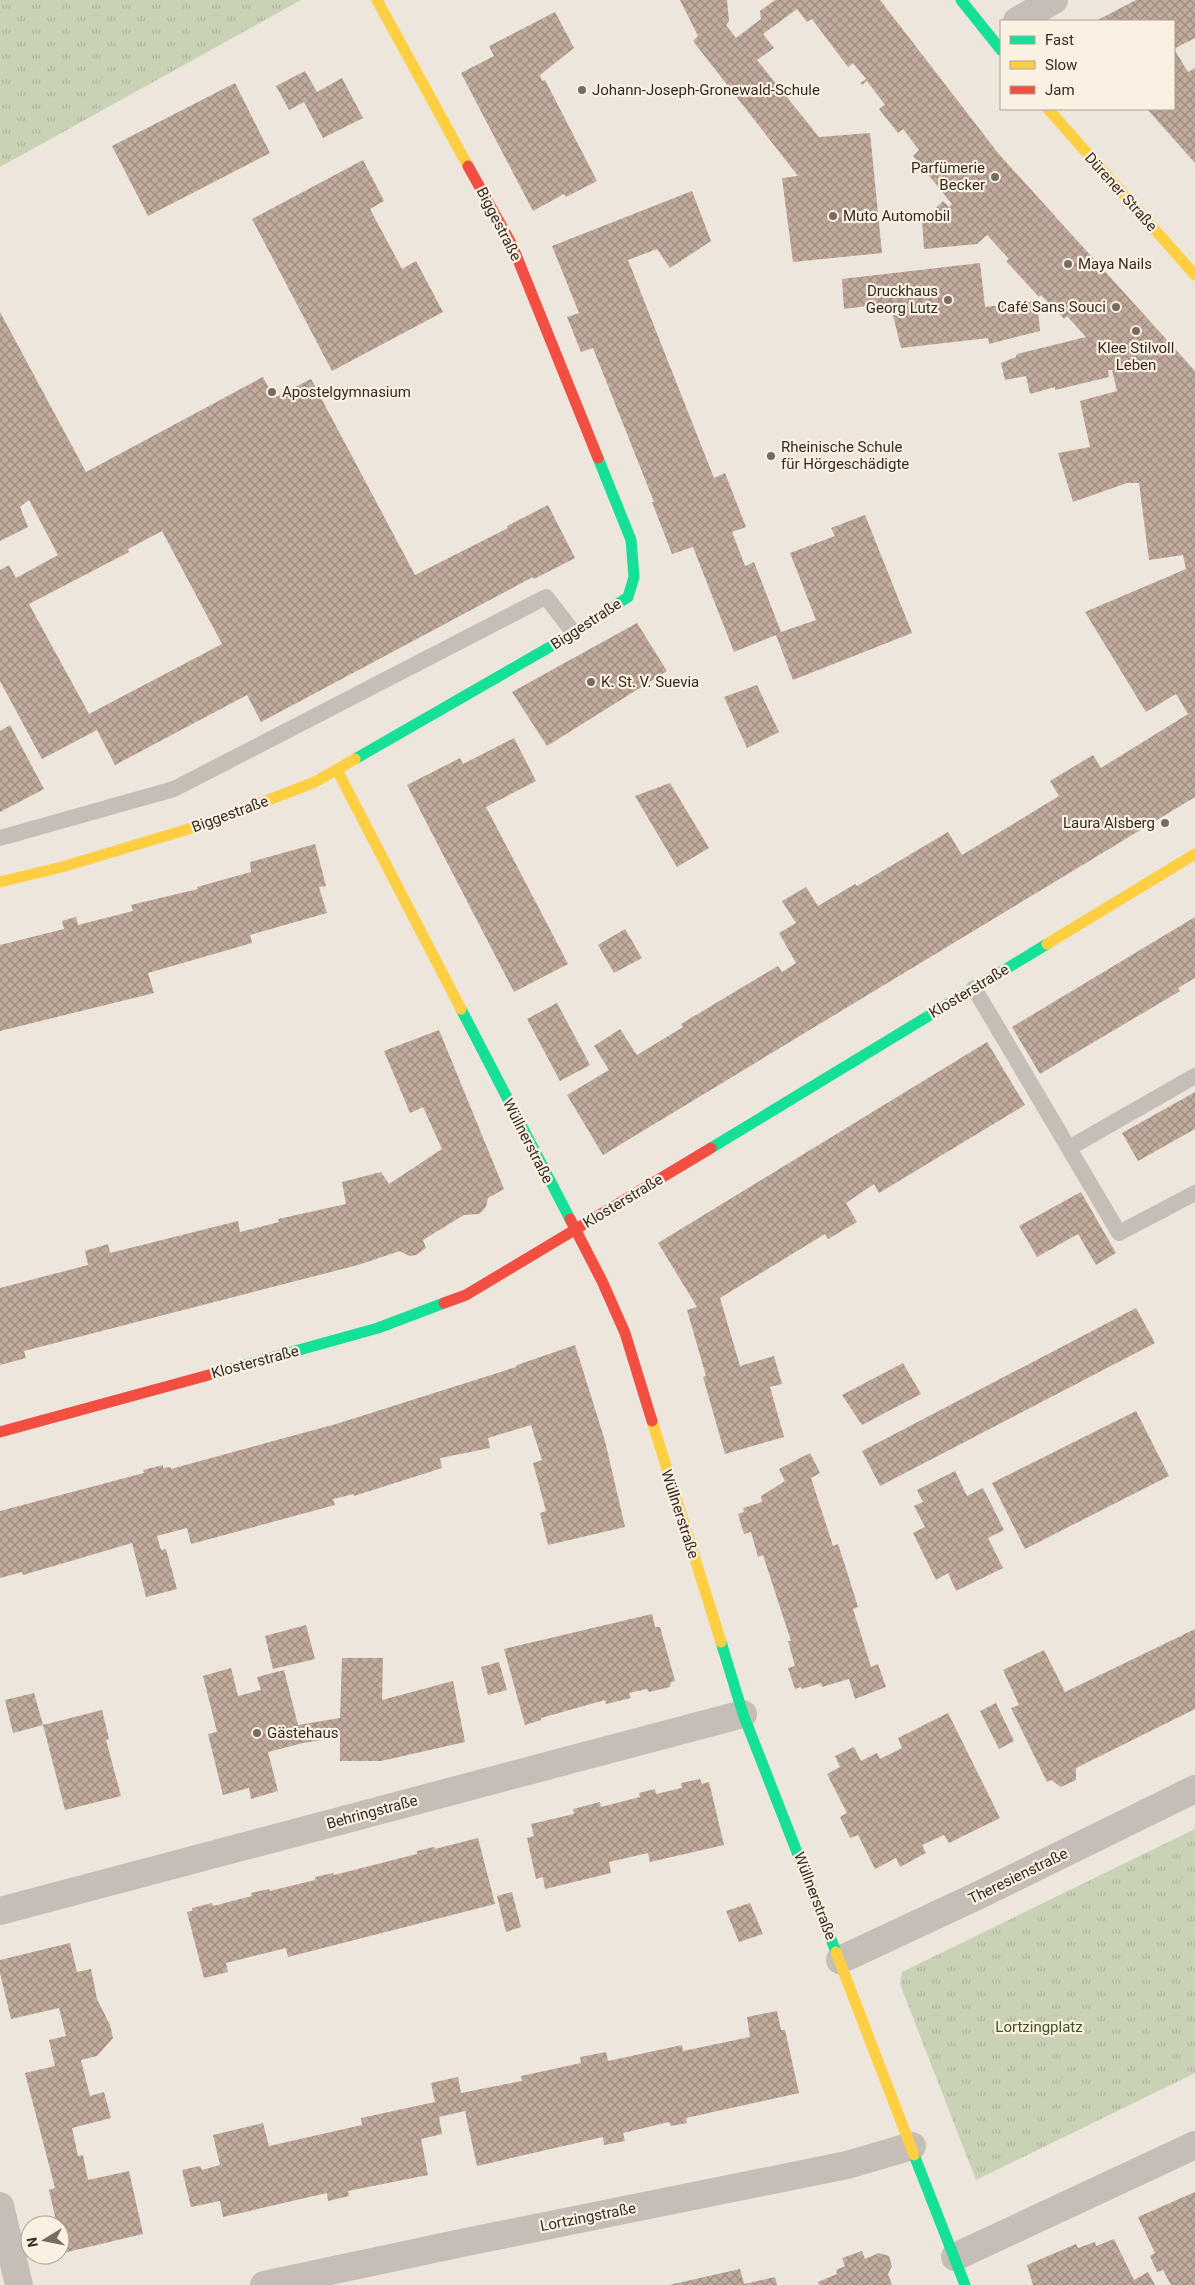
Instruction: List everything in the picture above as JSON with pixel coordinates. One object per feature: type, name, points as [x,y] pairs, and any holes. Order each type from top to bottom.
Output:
[{"type":"street","name":"Biggestraße","points":[[0,882],[62,867],[212,822],[315,782],[574,633],[628,597],[634,577],[631,540],[512,245],[376,0]]},
{"type":"street","points":[[961,0],[998,39]]},
{"type":"street","points":[[1019,20],[1054,0]]},
{"type":"street","name":"Dürener Straße","points":[[1049,110],[1195,275]]},
{"type":"street","name":"Wüllnerstraße","points":[[337,770],[602,1281],[625,1333],[743,1714],[965,2285]]},
{"type":"street","name":"Klosterstraße","points":[[0,1432],[378,1328],[466,1295],[575,1231],[1195,854]]},
{"type":"street","name":"Behringstraße","points":[[0,1911],[743,1714]]},
{"type":"street","name":"Theresienstraße","points":[[840,1960],[977,1896],[1195,1789]]},
{"type":"street","points":[[955,2257],[1195,2145]]},
{"type":"street","name":"Lortzingstraße","points":[[264,2285],[471,2240],[846,2165],[912,2146]]},
{"type":"street","points":[[0,2206],[19,2285]]},
{"type":"lane","points":[[0,838],[174,789],[546,597],[574,633]]},
{"type":"lane","points":[[974,988],[1119,1233],[1195,1193]]},
{"type":"lane","points":[[1069,1148],[1195,1076]]},
{"type":"green space","points":[[0,0],[301,0],[0,167]]},
{"type":"green space","name":"Lortzingplatz","points":[[1195,1829],[1195,2073],[976,2180],[900,1984],[902,1972]]},
{"type":"building","points":[[680,0],[727,0],[729,21],[726,25],[736,38],[761,19],[760,11],[775,0],[880,0],[998,153],[1195,371],[1195,797],[603,1155],[567,1095],[609,1070],[594,1046],[620,1029],[637,1055],[683,1027],[681,1024],[778,966],[782,972],[796,963],[779,933],[796,923],[782,901],[806,887],[818,906],[855,884],[857,886],[948,832],[962,855],[1059,796],[1050,781],[1093,755],[1101,768],[1188,714],[1176,694],[1146,712],[1085,612],[1186,569],[1183,555],[1149,560],[1139,483],[1127,483],[1073,502],[1058,453],[1090,447],[1080,401],[1117,391],[1112,370],[1108,370],[1109,377],[1055,390],[1055,387],[1030,394],[1026,376],[1005,380],[1001,363],[1016,357],[1017,354],[1086,337],[1067,316],[1064,319],[1041,295],[1039,297],[1006,261],[1009,259],[987,235],[977,244],[924,249],[922,221],[943,201],[949,207],[952,204],[913,156],[919,150],[903,129],[898,133],[879,109],[885,105],[867,81],[862,85],[860,83],[866,79],[853,63],[848,67],[812,19],[807,22],[797,9],[763,34],[774,48],[757,60],[819,137],[870,133],[882,253],[793,262],[782,178],[798,176],[693,41],[698,36]]},
{"type":"building","points":[[1136,0],[1195,0],[1195,38],[1175,48],[1175,20],[1098,20]]},
{"type":"building","points":[[555,12],[574,48],[540,75],[542,81],[545,80],[597,181],[566,197],[564,194],[533,211],[461,73],[494,56],[489,46]]},
{"type":"building","points":[[1175,51],[1188,72],[1195,68],[1195,163],[1148,110],[1175,110]]},
{"type":"building","points":[[305,71],[317,92],[342,78],[363,118],[323,138],[304,102],[289,110],[276,86]]},
{"type":"building","points":[[235,83],[270,153],[148,216],[112,146]]},
{"type":"building","points":[[363,160],[384,201],[370,209],[402,269],[416,261],[443,312],[332,371],[252,219]]},
{"type":"building","points":[[692,191],[711,241],[670,268],[657,249],[628,260],[714,478],[725,473],[746,527],[732,532],[745,566],[754,562],[781,632],[816,620],[790,553],[835,536],[831,528],[865,515],[912,633],[793,680],[776,635],[734,652],[693,547],[672,554],[652,502],[654,502],[593,348],[581,352],[567,317],[579,313],[552,246]]},
{"type":"building","points":[[980,263],[985,307],[1037,301],[1040,331],[989,344],[988,338],[901,348],[890,303],[844,309],[842,279]]},
{"type":"building","points":[[0,312],[86,472],[263,377],[274,398],[311,379],[415,575],[508,528],[507,526],[548,505],[575,558],[534,579],[533,577],[261,722],[247,695],[115,765],[97,730],[42,759],[0,681],[0,570],[9,565],[16,578],[58,555],[29,500],[20,507],[28,527],[0,541]],"holes":[[[162,531],[222,644],[89,714],[29,604],[129,552],[128,549]]]},
{"type":"building","name":"K. St. V. Suevia","points":[[637,623],[667,671],[547,746],[512,692]]},
{"type":"building","points":[[757,685],[779,732],[747,748],[724,697]]},
{"type":"building","points":[[10,725],[44,789],[0,812],[0,731]]},
{"type":"building","points":[[514,738],[536,781],[486,807],[568,964],[514,992],[407,785],[460,758],[463,764]]},
{"type":"building","points":[[670,783],[709,848],[677,867],[635,796]]},
{"type":"building","points":[[315,844],[326,886],[319,887],[327,913],[250,935],[252,943],[148,973],[154,993],[0,1031],[0,945],[64,929],[62,921],[76,917],[78,925],[133,911],[131,905],[198,889],[197,887],[251,872],[250,862]]},
{"type":"building","points":[[1195,917],[1195,978],[1178,988],[1180,991],[1040,1074],[1012,1027]]},
{"type":"building","points":[[625,929],[642,958],[614,973],[598,945]]},
{"type":"building","points":[[557,1003],[590,1065],[560,1081],[527,1019]]},
{"type":"building","points":[[439,1030],[504,1189],[488,1198],[486,1207],[479,1214],[464,1215],[423,1240],[426,1248],[416,1255],[409,1256],[400,1251],[358,1265],[24,1351],[26,1358],[0,1365],[0,1288],[88,1265],[85,1251],[108,1244],[110,1253],[238,1221],[240,1232],[279,1222],[278,1219],[346,1204],[342,1182],[381,1172],[389,1184],[442,1149],[423,1107],[410,1113],[384,1051]]},
{"type":"building","points":[[987,1042],[1025,1105],[879,1193],[874,1184],[846,1203],[857,1222],[828,1239],[825,1234],[720,1298],[740,1366],[774,1356],[782,1384],[770,1387],[784,1437],[725,1454],[703,1377],[706,1376],[687,1310],[697,1307],[658,1243]]},
{"type":"building","points":[[1195,1092],[1195,1129],[1138,1161],[1122,1133]]},
{"type":"building","points":[[1081,1192],[1116,1253],[1096,1265],[1078,1234],[1037,1257],[1019,1226]]},
{"type":"building","points":[[1136,1308],[1155,1343],[880,1486],[862,1451]]},
{"type":"building","points":[[575,1345],[605,1441],[625,1527],[548,1545],[540,1513],[546,1511],[533,1463],[542,1460],[531,1425],[488,1438],[490,1448],[440,1458],[442,1468],[354,1496],[354,1494],[333,1499],[335,1505],[191,1544],[187,1528],[157,1536],[161,1550],[166,1549],[177,1589],[146,1597],[132,1543],[23,1575],[22,1572],[0,1578],[0,1511],[144,1473],[143,1470],[163,1465],[163,1468],[171,1467],[171,1469],[336,1424],[516,1367],[517,1365]]},
{"type":"building","points":[[903,1363],[921,1394],[862,1425],[842,1395]]},
{"type":"building","points":[[1136,1411],[1169,1476],[1025,1549],[992,1483]]},
{"type":"building","points":[[810,1453],[820,1473],[811,1478],[833,1546],[838,1544],[848,1575],[858,1607],[853,1609],[871,1667],[878,1664],[886,1687],[855,1699],[849,1679],[822,1687],[821,1683],[802,1689],[801,1687],[795,1689],[788,1668],[795,1666],[788,1641],[791,1641],[763,1555],[758,1557],[751,1532],[744,1534],[738,1514],[744,1512],[743,1508],[762,1502],[761,1496],[785,1481],[779,1469]]},
{"type":"building","points":[[955,1471],[967,1496],[983,1488],[1004,1530],[988,1538],[1003,1568],[956,1591],[948,1573],[936,1580],[913,1533],[925,1527],[914,1506],[923,1502],[917,1490]]},
{"type":"building","points":[[652,1614],[655,1627],[660,1627],[675,1681],[671,1682],[670,1687],[649,1692],[647,1689],[629,1693],[631,1698],[606,1704],[605,1700],[541,1718],[541,1720],[525,1725],[504,1649]]},
{"type":"building","points":[[306,1625],[315,1659],[273,1669],[265,1636]]},
{"type":"building","points":[[1195,1629],[1195,1709],[1076,1768],[1076,1780],[1061,1787],[1051,1780],[1047,1782],[1011,1708],[1019,1705],[1003,1670],[1044,1650],[1065,1692]]},
{"type":"building","points":[[342,1658],[383,1658],[382,1700],[453,1681],[465,1742],[381,1761],[340,1761],[340,1737],[303,1743],[268,1752],[278,1791],[251,1799],[249,1788],[223,1795],[208,1734],[217,1732],[203,1676],[231,1668],[238,1696],[261,1690],[257,1677],[284,1670],[298,1725],[340,1718]]},
{"type":"building","points":[[499,1662],[507,1690],[488,1695],[481,1667]]},
{"type":"building","points":[[34,1693],[43,1725],[13,1733],[5,1700]]},
{"type":"building","points":[[996,1703],[1014,1741],[999,1749],[980,1711]]},
{"type":"building","points":[[102,1710],[109,1739],[106,1740],[121,1796],[65,1810],[43,1725]]},
{"type":"building","points":[[948,1713],[1000,1818],[949,1843],[944,1835],[922,1845],[926,1853],[900,1867],[896,1858],[875,1869],[858,1835],[850,1838],[840,1817],[847,1813],[827,1774],[840,1767],[835,1756],[854,1747],[861,1761],[877,1753],[880,1759],[902,1748],[898,1738]]},
{"type":"building","points":[[700,1779],[702,1784],[709,1782],[724,1845],[650,1862],[648,1853],[609,1862],[611,1873],[545,1889],[543,1877],[536,1879],[527,1838],[534,1836],[531,1824],[574,1814],[573,1809],[600,1802],[601,1807],[640,1797],[639,1793],[655,1789],[656,1794],[682,1788],[681,1783]]},
{"type":"building","points":[[478,1838],[495,1904],[288,1957],[286,1948],[226,1963],[228,1972],[204,1978],[187,1912],[192,1911],[192,1908],[212,1903],[213,1906],[252,1896],[251,1893],[269,1889],[270,1891],[315,1880],[315,1877],[333,1873],[334,1875],[417,1854],[417,1851],[434,1847],[435,1849]]},
{"type":"building","points":[[512,1892],[521,1927],[506,1932],[497,1896]]},
{"type":"building","points":[[750,1903],[763,1934],[739,1942],[726,1911]]},
{"type":"building","points":[[70,1943],[77,1972],[91,1969],[97,1999],[110,2025],[113,2038],[97,2056],[81,2060],[90,2096],[104,2092],[111,2118],[72,2128],[78,2156],[83,2155],[88,2180],[129,2171],[143,2234],[70,2251],[70,2215],[55,2215],[49,2190],[55,2188],[25,2073],[55,2066],[49,2040],[66,2036],[59,2008],[11,2019],[0,1973],[0,1960]]},
{"type":"building","points":[[777,2011],[781,2030],[785,2030],[799,2093],[686,2118],[687,2123],[671,2126],[669,2122],[623,2133],[625,2141],[604,2145],[603,2137],[477,2166],[465,2111],[439,2117],[442,2134],[421,2139],[428,2175],[348,2191],[349,2196],[328,2201],[327,2193],[223,2217],[220,2201],[191,2207],[182,2170],[200,2166],[202,2170],[220,2165],[213,2135],[263,2123],[269,2146],[362,2125],[361,2118],[435,2102],[431,2083],[458,2077],[461,2093],[522,2081],[521,2076],[581,2063],[580,2057],[606,2052],[608,2061],[682,2045],[683,2051],[750,2037],[747,2017]]},
{"type":"building","points":[[1195,2192],[1195,2285],[1171,2285],[1163,2270],[1157,2272],[1150,2256],[1155,2253],[1138,2217]]},
{"type":"building","points":[[1114,2239],[1134,2280],[1148,2272],[1155,2285],[1033,2285],[1027,2265],[1076,2244],[1078,2248],[1095,2242],[1096,2246]]},
{"type":"building","points":[[862,2251],[865,2259],[879,2253],[889,2256],[892,2266],[888,2274],[892,2285],[819,2285],[818,2282],[837,2274],[836,2270],[845,2266],[842,2258]]},
{"type":"building","points":[[740,2269],[744,2284],[775,2277],[777,2285],[669,2285]]},
{"type":"traffic: fast","points":[[961,0],[1000,49]]},
{"type":"traffic: fast","points":[[355,759],[574,633],[628,597],[634,577],[631,540],[598,458]]},
{"type":"traffic: fast","points":[[711,1148],[1047,944]]},
{"type":"traffic: fast","points":[[461,1009],[570,1219]]},
{"type":"traffic: fast","points":[[227,1370],[378,1328],[444,1303]]},
{"type":"traffic: fast","points":[[721,1642],[743,1714],[836,1952]]},
{"type":"traffic: fast","points":[[914,2155],[965,2285]]},
{"type":"traffic: slow","points":[[377,0],[468,166]]},
{"type":"traffic: slow","points":[[1049,110],[1195,275]]},
{"type":"traffic: slow","points":[[0,882],[62,867],[212,822],[315,782],[355,759]]},
{"type":"traffic: slow","points":[[337,770],[461,1009]]},
{"type":"traffic: slow","points":[[1047,944],[1195,854]]},
{"type":"traffic: slow","points":[[652,1421],[721,1642]]},
{"type":"traffic: slow","points":[[836,1952],[914,2155]]},
{"type":"traffic: jam","points":[[468,166],[512,245],[598,458]]},
{"type":"traffic: jam","points":[[444,1303],[466,1295],[711,1148]]},
{"type":"traffic: jam","points":[[570,1219],[602,1281],[625,1333],[652,1421]]},
{"type":"traffic: jam","points":[[0,1432],[227,1370]]},
{"type":"place","name":"Johann-Joseph-Gronewald-Schule","points":[[582,90]]},
{"type":"place","name":"Parfümerie Becker","points":[[995,177]]},
{"type":"place","name":"Muto Automobil","points":[[833,216]]},
{"type":"place","name":"Maya Nails","points":[[1068,264]]},
{"type":"place","name":"Druckhaus Georg Lutz","points":[[948,300]]},
{"type":"place","name":"Café Sans Souci","points":[[1116,307]]},
{"type":"place","name":"Klee Stilvoll Leben","points":[[1136,331]]},
{"type":"place","name":"Apostelgymnasium","points":[[272,392]]},
{"type":"place","name":"Rheinische Schule für Hörgeschädigte","points":[[771,456]]},
{"type":"place","name":"K. St. V. Suevia","points":[[591,682]]},
{"type":"place","name":"Laura Alsberg","points":[[1165,823]]},
{"type":"place","name":"Gästehaus","points":[[257,1733]]}]
